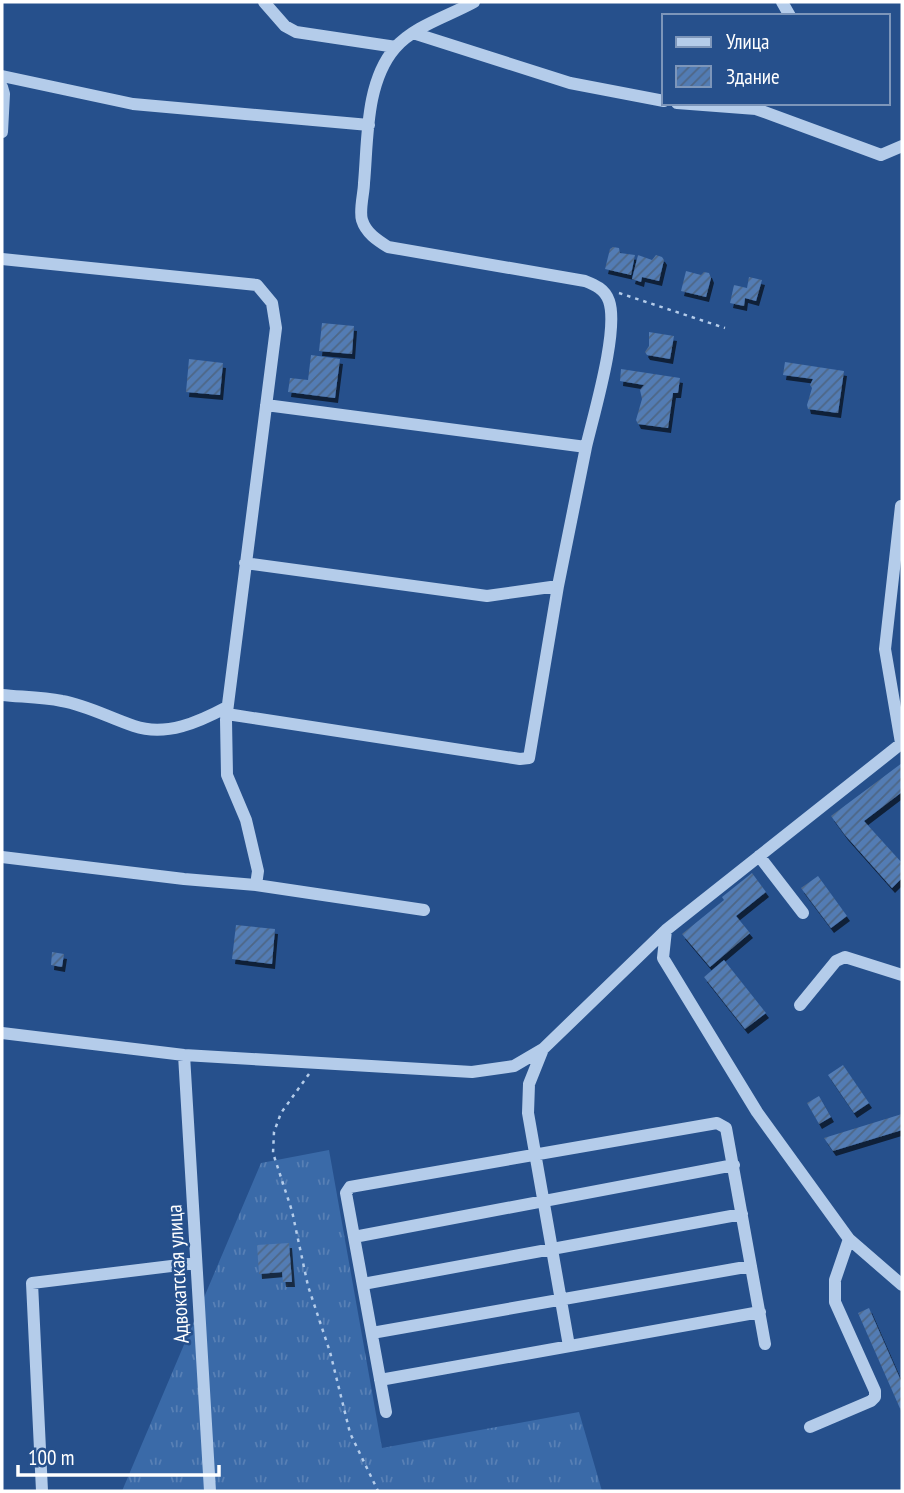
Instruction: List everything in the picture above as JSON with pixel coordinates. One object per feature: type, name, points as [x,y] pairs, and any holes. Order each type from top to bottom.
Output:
[{"type":"street","points":[[264,2],[285,26],[296,32],[396,47]]},
{"type":"street","points":[[2,695],[62,701],[137,727],[157,729],[192,724],[227,711],[507,757],[529,758],[558,586],[612,329],[608,299],[599,287],[585,281],[388,247],[371,236],[361,219],[369,125],[383,66],[396,47],[413,33],[457,6],[474,2]]},
{"type":"street","points":[[413,33],[570,83],[662,101]]},
{"type":"street","points":[[2,76],[133,104],[369,125]]},
{"type":"street","points":[[2,87],[2,132]]},
{"type":"street","points":[[732,105],[759,106],[881,155],[902,146]]},
{"type":"street","points":[[2,259],[257,285],[272,303],[276,328],[227,711],[227,775],[246,820],[258,871],[256,885]]},
{"type":"street","points":[[266,405],[586,447]]},
{"type":"street","points":[[2,1033],[184,1055],[472,1072],[514,1066],[544,1049],[666,930],[902,743],[886,649],[901,506]]},
{"type":"street","points":[[245,563],[487,596],[558,586]]},
{"type":"street","points":[[759,856],[803,913]]},
{"type":"street","points":[[2,857],[256,885],[424,910]]},
{"type":"street","points":[[666,930],[663,958],[757,1112],[849,1239],[902,1285]]},
{"type":"street","points":[[800,1005],[836,961],[845,957],[902,975]]},
{"type":"street","points":[[544,1049],[529,1084],[528,1113],[569,1346]]},
{"type":"street","name":"Адвокатская улица","points":[[184,1055],[210,1491]]},
{"type":"street","points":[[386,1412],[346,1193],[350,1187],[717,1123],[726,1128],[765,1344]]},
{"type":"street","points":[[354,1237],[734,1166]]},
{"type":"street","points":[[363,1284],[742,1214]]},
{"type":"street","points":[[810,1427],[871,1401],[874,1397],[875,1391],[835,1302],[835,1280],[849,1239]]},
{"type":"street","points":[[42,1491],[32,1283],[196,1263]]},
{"type":"street","points":[[372,1333],[751,1265]]},
{"type":"street","points":[[380,1380],[760,1312]]},
{"type":"path","points":[[599,287],[725,328]]},
{"type":"path","points":[[314,1063],[306,1080],[281,1113],[274,1132],[273,1153],[292,1211],[308,1286],[330,1352],[350,1433],[377,1491]]},
{"type":"green space","points":[[329,1150],[382,1448],[579,1412],[602,1491],[122,1491],[261,1163]]},
{"type":"building","points":[[619,248],[620,253],[635,255],[631,275],[605,269],[610,249]]},
{"type":"building","points":[[638,255],[652,260],[656,255],[662,257],[664,260],[659,281],[642,277],[641,282],[632,279]]},
{"type":"building","points":[[686,271],[701,275],[704,272],[709,273],[711,278],[706,297],[681,291]]},
{"type":"building","points":[[749,277],[762,280],[756,301],[745,298],[744,306],[730,303],[734,285],[747,288]]},
{"type":"building","points":[[322,323],[354,326],[352,354],[319,351]]},
{"type":"building","points":[[649,332],[674,336],[670,359],[647,355],[645,352],[649,346]]},
{"type":"building","points":[[311,355],[340,359],[335,398],[288,392],[290,378],[308,380]]},
{"type":"building","points":[[189,359],[223,363],[220,395],[186,392]]},
{"type":"building","points":[[785,362],[844,371],[838,413],[808,409],[813,379],[783,375]]},
{"type":"building","points":[[621,369],[680,378],[678,393],[673,393],[668,428],[638,424],[636,420],[642,399],[640,390],[644,385],[620,381]]},
{"type":"building","points":[[902,763],[902,792],[864,821],[902,863],[902,878],[892,888],[831,816]]},
{"type":"building","points":[[752,873],[766,892],[736,916],[750,933],[710,967],[682,934]]},
{"type":"building","points":[[818,876],[847,916],[831,928],[801,888]]},
{"type":"building","points":[[236,925],[275,929],[272,964],[232,959]]},
{"type":"building","points":[[52,952],[64,954],[62,967],[51,965]]},
{"type":"building","points":[[724,960],[766,1013],[745,1029],[704,977]]},
{"type":"building","points":[[843,1065],[869,1103],[854,1113],[828,1075]]},
{"type":"building","points":[[819,1096],[831,1117],[819,1124],[807,1103]]},
{"type":"building","points":[[902,1114],[902,1130],[833,1151],[824,1138]]},
{"type":"building","points":[[289,1243],[292,1282],[283,1282],[282,1272],[259,1274],[257,1245]]},
{"type":"building","points":[[869,1308],[902,1383],[902,1413],[858,1313]]}]
